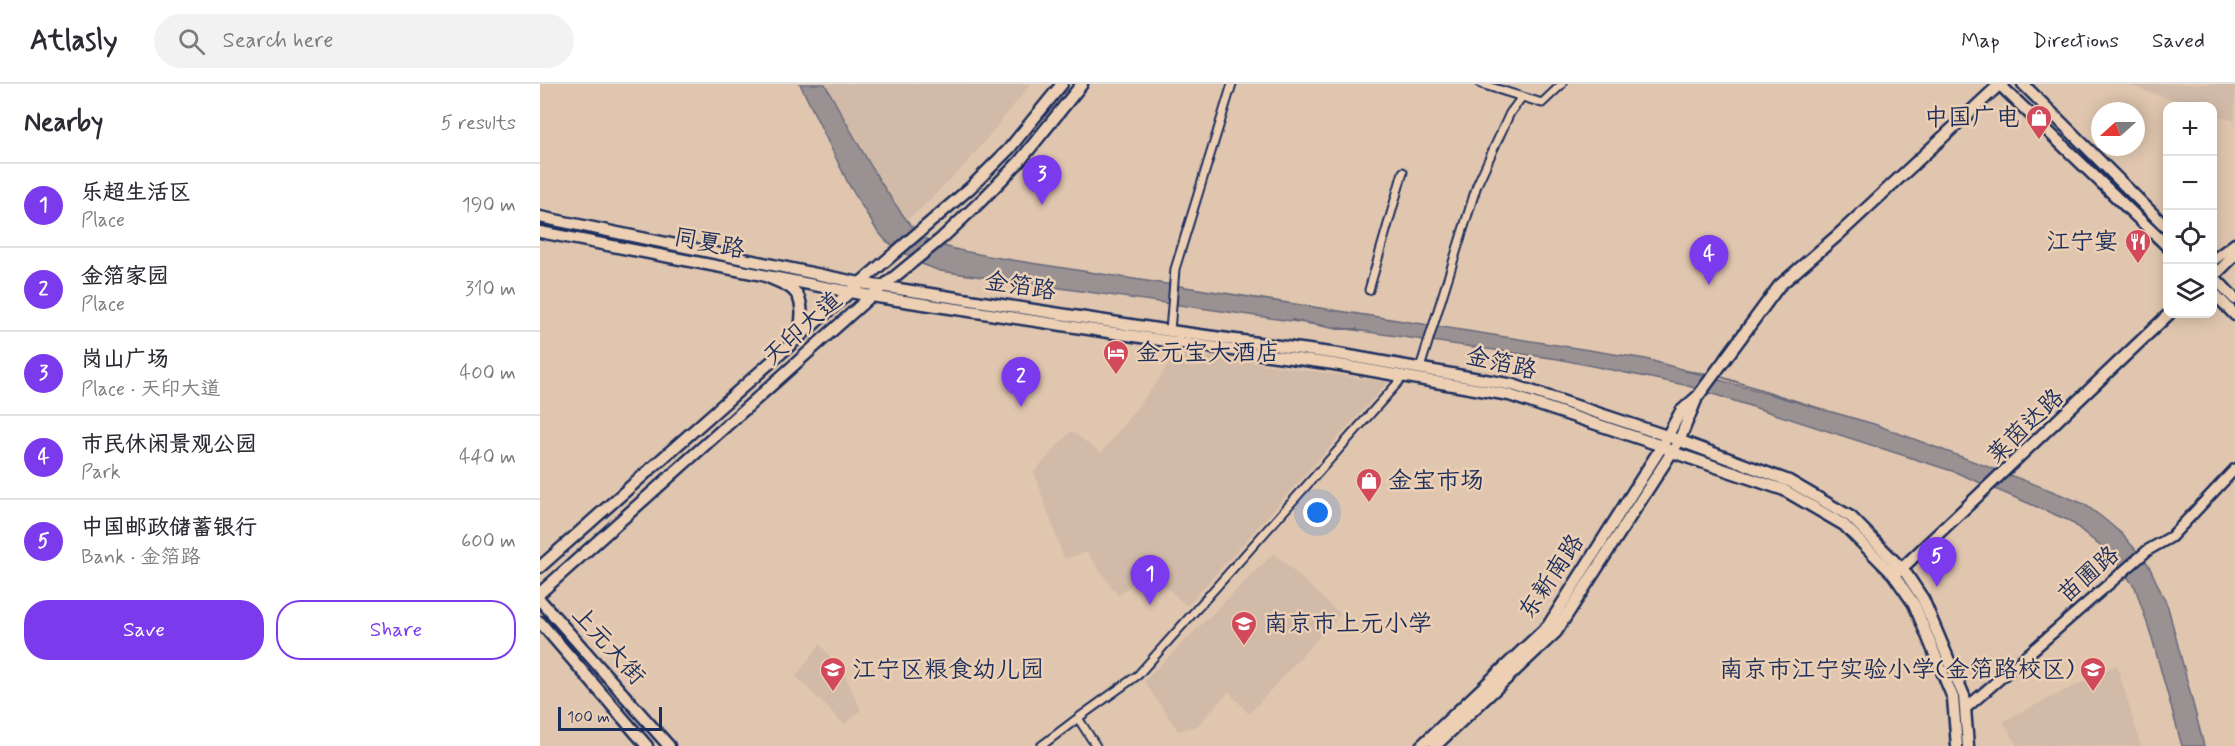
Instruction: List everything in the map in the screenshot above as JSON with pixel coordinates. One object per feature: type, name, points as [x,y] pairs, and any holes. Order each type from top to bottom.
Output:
[{"type":"main road","name":"天印大道","points":[[540,567],[860,283],[928,227],[1009,149],[1062,84]]},
{"type":"main road","name":"天印大道","points":[[540,593],[882,286],[942,238],[1019,162],[1082,84]]},
{"type":"main road","points":[[1667,445],[1682,411],[1698,396],[1779,286],[1838,235],[1999,84],[2163,242]]},
{"type":"main road","points":[[2023,84],[2163,224]]},
{"type":"main road","name":"同夏路","points":[[540,217],[860,283]]},
{"type":"main road","name":"同夏路","points":[[540,232],[871,296]]},
{"type":"main road","points":[[2217,257],[2235,244]]},
{"type":"main road","points":[[2217,272],[2235,255]]},
{"type":"main road","points":[[765,276],[783,284],[797,295],[800,302],[801,322],[795,341]]},
{"type":"main road","points":[[2217,280],[2235,299]]},
{"type":"main road","name":"金箔路","points":[[860,283],[1170,331],[1338,354],[1513,385],[1784,490],[1844,525],[1900,572],[1953,698],[1957,746]]},
{"type":"main road","name":"金箔路","points":[[871,296],[1334,364],[1509,395],[1667,445],[1679,441],[1789,481],[1851,517],[1923,599],[1964,696],[1968,746]]},
{"type":"main road","points":[[2217,296],[2235,315]]},
{"type":"main road","points":[[1900,572],[2165,318]]},
{"type":"main road","name":"莱茵达路","points":[[2022,456],[2173,318]]},
{"type":"main road","points":[[1679,441],[1698,396]]},
{"type":"main road","name":"东新南路","points":[[1421,746],[1548,626],[1667,445]]},
{"type":"main road","name":"东新南路","points":[[1435,746],[1556,632],[1667,445]]},
{"type":"main road","name":"上元大街","points":[[540,600],[669,746]]},
{"type":"main road","name":"上元大街","points":[[540,622],[647,746]]},
{"type":"street","points":[[1170,331],[1175,270],[1232,84]]},
{"type":"street","points":[[1481,84],[1542,103],[1562,84]]},
{"type":"street","points":[[1420,368],[1477,185],[1510,113],[1522,97]]},
{"type":"street","points":[[1369,290],[1403,172]]},
{"type":"street","points":[[1041,746],[1138,675],[1404,376]]},
{"type":"street","name":"苗圃路","points":[[1965,709],[2121,572],[2148,550],[2171,537],[2235,469]]},
{"type":"street","points":[[1078,718],[1096,746]]},
{"type":"shaded area","points":[[800,84],[825,84],[886,191],[901,212],[925,238],[942,245],[1000,258],[1646,359],[1874,424],[2084,504],[2122,534],[2148,564],[2168,607],[2204,746],[2182,746],[2152,638],[2135,587],[2111,555],[2070,521],[1955,472],[1685,385],[1558,359],[940,271],[922,264],[886,241],[876,229],[849,185]]},
{"type":"shaded area","points":[[826,84],[1031,84],[967,163],[918,211],[905,220],[855,138]]},
{"type":"shaded area","points":[[2124,84],[2235,84],[2235,121],[2217,115],[2217,102],[2180,102]]},
{"type":"shaded area","points":[[1176,352],[1388,382],[1187,606],[1148,570],[1118,596],[1087,552],[1064,559],[1034,472],[1071,431],[1101,453],[1155,385]]},
{"type":"shaded area","name":"南京市上元小学","points":[[1274,553],[1340,614],[1249,714],[1229,692],[1197,726],[1178,731],[1144,681]]},
{"type":"shaded area","name":"江宁区粮食幼儿园","points":[[820,644],[845,676],[861,710],[844,725],[796,676]]},
{"type":"shaded area","name":"南京市江宁实验小学(金箔路校区)","points":[[2117,665],[2141,746],[2017,746],[2003,721]]},
{"type":"waterway","points":[[1292,320],[1338,329],[1357,329]]},
{"type":"waterway","points":[[1685,371],[1709,374]]},
{"type":"waterway","points":[[1718,376],[1821,409]]},
{"type":"place","name":"中国广电","points":[[2039,141]]},
{"type":"place","name":"岗山广场","points":[[1042,205]]},
{"type":"place","name":"江宁宴","points":[[2138,265]]},
{"type":"place","name":"市民休闲景观公园","points":[[1709,285]]},
{"type":"place","name":"金元宝大酒店","points":[[1116,376]]},
{"type":"place","name":"金箔家园","points":[[1021,407]]},
{"type":"place","name":"金宝市场","points":[[1369,504]]},
{"type":"place","name":"中国邮政储蓄银行","points":[[1937,587]]},
{"type":"place","name":"乐超生活区","points":[[1150,605]]},
{"type":"place","name":"南京市上元小学","points":[[1244,647]]},
{"type":"place","name":"江宁区粮食幼儿园","points":[[833,693]]},
{"type":"place","name":"南京市江宁实验小学(金箔路校区)","points":[[2093,693]]}]
